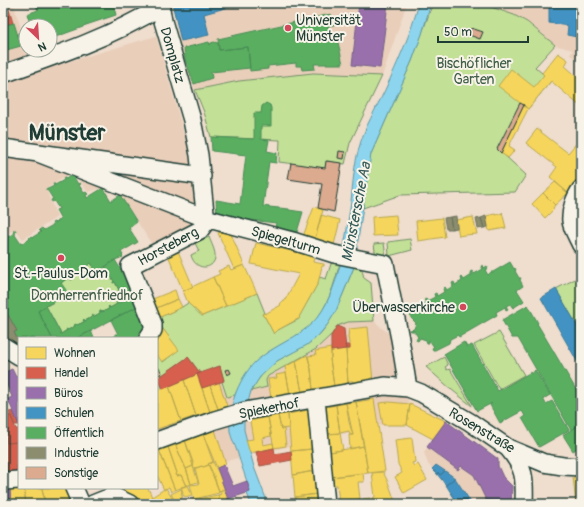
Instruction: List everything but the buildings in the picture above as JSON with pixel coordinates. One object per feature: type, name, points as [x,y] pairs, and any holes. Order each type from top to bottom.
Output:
[{"type":"street","name":"Domplatz","points":[[3,74],[81,45],[145,16],[160,5],[163,22],[192,120],[202,176],[205,218]]},
{"type":"street","points":[[3,148],[202,176]]},
{"type":"street","points":[[38,153],[205,218]]},
{"type":"street","points":[[581,189],[578,193],[572,211],[571,222],[581,244]]},
{"type":"street","name":"Spiegelturm","points":[[205,218],[296,242],[338,255],[385,264],[408,388]]},
{"type":"street","name":"Horsteberg","points":[[149,337],[153,330],[153,324],[130,266],[200,230],[206,222],[205,218]]},
{"type":"street","points":[[3,346],[18,355]]},
{"type":"street","name":"Rosenstraße","points":[[385,386],[408,388],[421,393],[508,448],[544,463],[562,466],[581,466]]},
{"type":"street","name":"Spiekerhof","points":[[158,441],[238,413],[385,386]]},
{"type":"street","points":[[316,399],[326,504]]},
{"type":"street","points":[[508,448],[521,466],[524,487],[524,504]]},
{"type":"street","points":[[524,487],[527,478],[532,471],[544,463]]},
{"type":"street","points":[[3,481],[18,480]]},
{"type":"street","points":[[74,489],[81,504]]},
{"type":"street","points":[[93,504],[113,496],[130,504]]},
{"type":"shaded area","points":[[3,3],[13,3],[18,19],[18,58],[24,58],[3,65]]},
{"type":"shaded area","name":"Universität Münster","points":[[172,3],[407,3],[382,76],[313,73],[239,81],[195,90],[182,53]]},
{"type":"shaded area","points":[[478,3],[581,3],[581,61],[570,55],[573,50],[555,45],[527,22],[514,15]]},
{"type":"shaded area","points":[[156,36],[195,172],[195,224],[153,246],[120,195],[103,188],[88,192],[72,172],[46,189],[57,217],[23,239],[16,230],[3,235],[3,81]]},
{"type":"shaded area","points":[[374,321],[390,335],[413,418],[195,468],[158,482],[158,391],[220,366],[224,381],[222,382],[227,397],[267,387],[266,380],[268,376],[316,349],[332,334],[337,326],[348,322]]},
{"type":"shaded area","points":[[446,421],[498,459],[500,472],[511,504],[458,504],[446,485],[428,464],[424,452]]},
{"type":"green space","name":"Bischöflicher Garten","points":[[433,3],[478,3],[491,7],[514,15],[527,22],[555,45],[535,67],[551,81],[528,109],[524,106],[501,152],[526,175],[515,192],[400,195],[363,208],[367,170],[371,154],[412,61]]},
{"type":"green space","points":[[313,73],[382,76],[350,143],[345,164],[327,161],[325,168],[279,162],[280,140],[211,137],[204,112],[195,90],[239,81]]},
{"type":"green space","points":[[209,237],[214,250],[215,258],[211,265],[204,267],[196,264],[191,255],[199,251],[195,243]]},
{"type":"green space","points":[[410,239],[412,250],[389,256],[388,242]]},
{"type":"green space","points":[[384,243],[386,257],[376,258],[374,244]]},
{"type":"green space","points":[[332,261],[340,263],[330,295],[318,318],[298,335],[260,358],[245,375],[235,395],[227,397],[222,382],[224,380],[220,366],[200,373],[188,357],[158,378],[158,375],[162,373],[158,367],[158,356],[163,362],[178,350],[163,329],[158,318],[188,303],[202,316],[257,293],[265,313],[262,314],[274,334],[276,331],[299,319],[318,283],[319,277],[326,279]]},
{"type":"green space","name":"Domherrenfriedhof","points":[[91,263],[95,272],[100,271],[105,267],[114,281],[113,283],[115,282],[119,292],[120,291],[125,300],[119,303],[117,302],[117,304],[110,308],[109,306],[109,309],[102,312],[100,311],[100,313],[93,317],[91,316],[92,317],[85,321],[84,320],[84,322],[75,325],[68,330],[67,329],[61,334],[46,306],[56,301],[55,299],[59,300],[65,297],[61,283],[69,277],[71,280],[75,277],[73,275],[81,270],[82,271]]},
{"type":"green space","points":[[354,267],[362,270],[364,278],[371,283],[374,321],[348,322],[337,326],[332,334],[316,349],[268,376],[266,380],[267,387],[251,391],[259,378],[269,367],[309,343],[325,328],[339,303]]},
{"type":"green space","points":[[579,277],[581,282],[581,332],[556,289]]},
{"type":"green space","points":[[499,332],[524,375],[499,389],[474,345]]},
{"type":"green space","points":[[444,357],[448,365],[445,367],[447,370],[450,369],[472,406],[426,367]]},
{"type":"green space","points":[[158,378],[163,389],[158,391]]},
{"type":"water","name":"Münstersche Aa","points":[[419,3],[431,3],[412,61],[371,154],[354,267],[336,311],[318,336],[307,345],[277,361],[260,377],[251,391],[244,417],[244,430],[254,467],[268,504],[251,504],[247,493],[250,491],[230,431],[232,404],[235,395],[243,378],[255,362],[274,348],[303,331],[319,315],[326,304],[336,280],[343,254],[357,154],[361,141],[399,58]]},
{"type":"place","name":"Universität Münster","points":[[288,28]]},
{"type":"place","name":"St.-Paulus-Dom","points":[[61,258]]},
{"type":"place","name":"Überwasserkirche","points":[[463,307]]},
{"type":"district","name":"Münster","points":[[67,132]]}]
